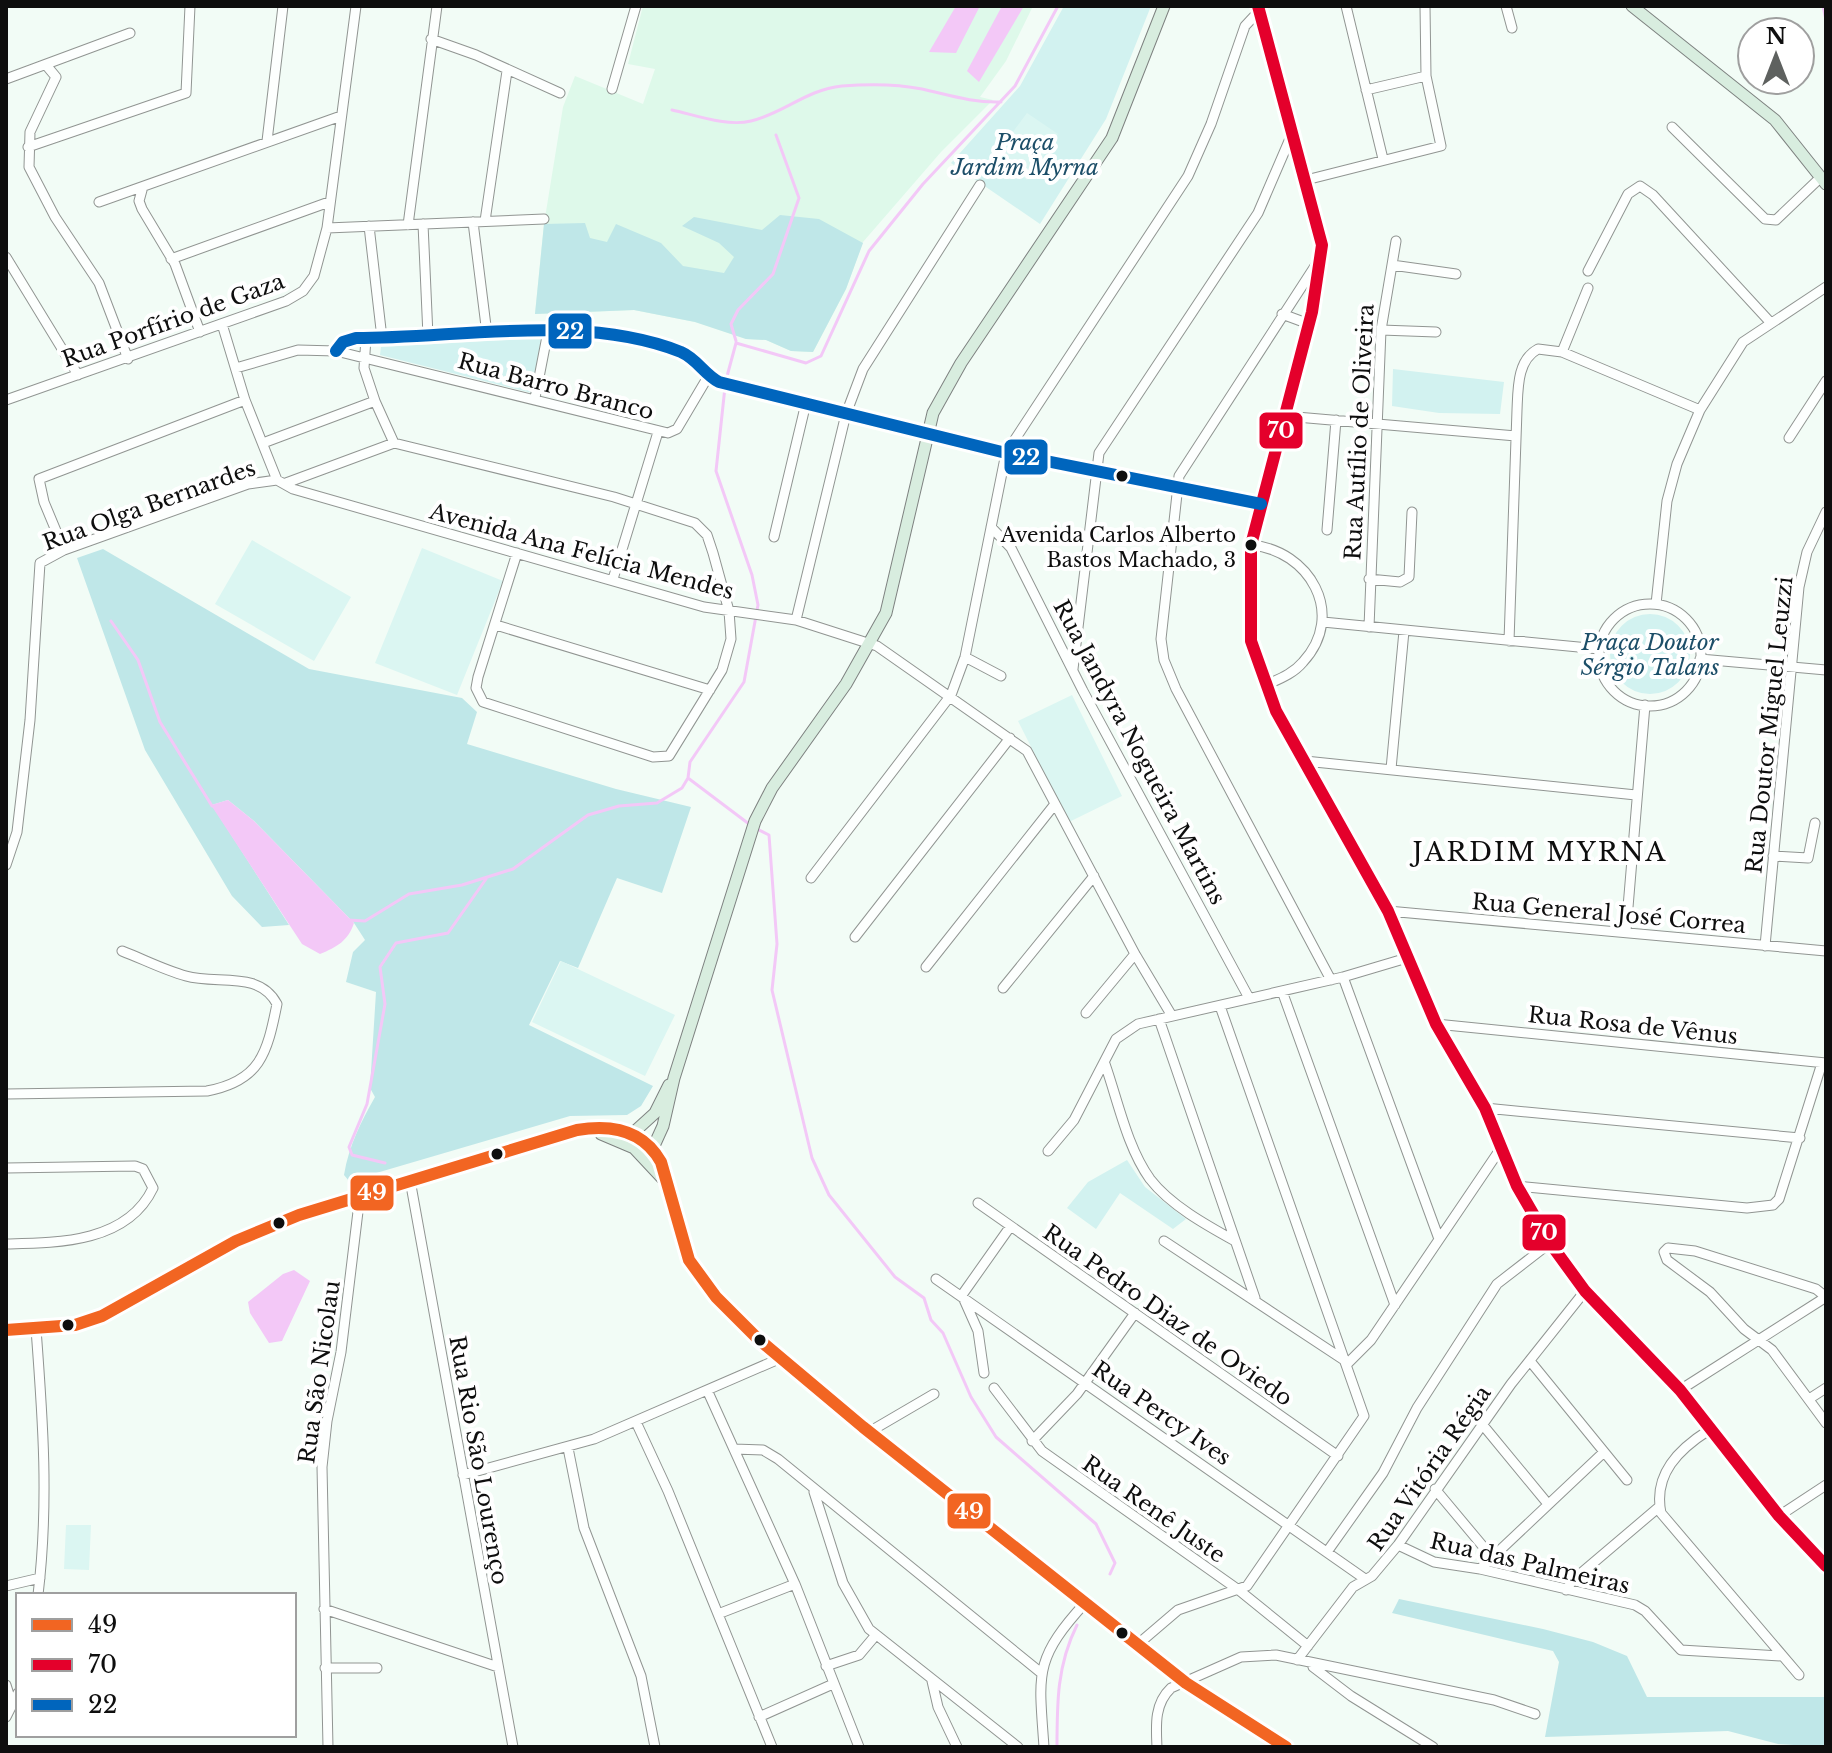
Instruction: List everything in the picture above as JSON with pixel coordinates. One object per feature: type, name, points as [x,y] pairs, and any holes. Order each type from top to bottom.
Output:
[{"type":"main road","points":[[653,1148],[663,1126],[674,1078],[753,827],[772,788],[872,644],[886,613],[925,434],[940,397],[1112,138],[1164,6]]},
{"type":"main road","points":[[1632,6],[1775,120],[1824,181]]},
{"type":"main road","points":[[6,1330],[75,1325],[102,1316],[236,1241],[299,1215],[360,1195],[577,1130],[628,1132],[644,1124],[655,1113],[674,1078]]},
{"type":"main road","points":[[577,1130],[609,1135],[635,1148],[653,1148]]},
{"type":"main road","points":[[628,1132],[653,1148],[668,1185],[689,1260],[700,1278],[737,1319],[869,1432],[1137,1645],[1186,1683],[1286,1747]]},
{"type":"main road","points":[[628,1132],[635,1148],[668,1185]]},
{"type":"street","points":[[28,147],[186,93],[190,6]]},
{"type":"street","points":[[267,141],[283,6]]},
{"type":"street","name":"Rua Porfírio de Gaza","points":[[6,400],[128,359],[303,291],[314,276],[327,228],[356,6]]},
{"type":"street","points":[[408,225],[437,6]]},
{"type":"street","points":[[612,89],[636,6]]},
{"type":"street","points":[[1346,6],[1383,159]]},
{"type":"street","points":[[1306,180],[1441,146],[1426,76],[1425,6]]},
{"type":"street","points":[[1506,6],[1512,28]]},
{"type":"street","points":[[1258,8],[1322,245],[1309,324],[1251,545],[1251,641],[1266,685],[1388,911],[1436,1024],[1485,1108],[1517,1186],[1550,1243],[1585,1291],[1680,1390],[1779,1516],[1826,1566]]},
{"type":"street","points":[[811,878],[951,695],[965,657],[1006,453],[1188,176],[1211,124],[1245,26],[1258,8]]},
{"type":"street","points":[[6,79],[130,33]]},
{"type":"street","points":[[431,39],[476,55],[560,93]]},
{"type":"street","points":[[46,65],[56,77],[34,122],[28,147],[30,171],[55,217],[99,283],[128,359]]},
{"type":"street","points":[[485,221],[507,71]]},
{"type":"street","points":[[1366,90],[1426,76]]},
{"type":"street","points":[[99,202],[142,190],[341,116]]},
{"type":"street","points":[[319,124],[331,128],[337,139]]},
{"type":"street","points":[[1672,127],[1765,219],[1776,220],[1824,181]]},
{"type":"street","points":[[1073,669],[1099,453],[1258,213],[1292,134]]},
{"type":"street","points":[[796,620],[846,414],[877,344],[980,185]]},
{"type":"street","points":[[1588,271],[1628,194],[1640,186],[1653,195],[1770,322]]},
{"type":"street","points":[[142,190],[139,201],[142,209],[171,259],[200,332]]},
{"type":"street","points":[[171,259],[329,202]]},
{"type":"street","points":[[327,228],[544,219]]},
{"type":"street","points":[[473,222],[487,334]]},
{"type":"street","points":[[423,224],[428,336]]},
{"type":"street","points":[[369,226],[382,338]]},
{"type":"street","name":"Rua Autílio de Oliveira","points":[[1369,627],[1381,330],[1396,241]]},
{"type":"street","points":[[6,257],[78,375]]},
{"type":"street","points":[[1321,257],[1189,456],[1175,486],[1162,621],[1164,660],[1176,689],[1331,980]]},
{"type":"street","points":[[1392,265],[1456,274]]},
{"type":"street","points":[[1656,604],[1667,501],[1677,464],[1700,410],[1743,342],[1826,287]]},
{"type":"street","points":[[1562,352],[1588,288]]},
{"type":"street","points":[[1282,314],[1309,324]]},
{"type":"street","points":[[222,324],[245,400],[281,482]]},
{"type":"street","points":[[1381,330],[1436,332]]},
{"type":"street","points":[[535,398],[548,331]]},
{"type":"street","points":[[236,368],[298,350],[336,351],[349,340],[366,338],[548,331],[622,335],[695,359],[719,382],[1006,453],[1261,504]]},
{"type":"street","points":[[366,338],[364,368],[394,443],[451,454],[637,503],[695,523],[707,535],[729,611],[728,655],[674,752],[661,758],[483,702],[476,688],[517,553]]},
{"type":"street","points":[[1509,641],[1516,436],[1523,365],[1538,349],[1562,352],[1700,410]]},
{"type":"street","name":"Rua Barro Branco","points":[[336,351],[535,398],[658,432],[677,429],[709,375]]},
{"type":"street","points":[[1789,438],[1826,381]]},
{"type":"street","points":[[64,550],[37,484],[39,479],[245,400]]},
{"type":"street","points":[[263,443],[375,401]]},
{"type":"street","points":[[774,537],[806,403]]},
{"type":"street","points":[[1285,416],[1516,436]]},
{"type":"street","points":[[1327,530],[1336,420]]},
{"type":"street","points":[[613,579],[658,432]]},
{"type":"street","name":"Rua Olga Bernardes","points":[[6,865],[17,832],[30,720],[37,571],[45,559],[258,481],[281,482],[394,443]]},
{"type":"street","name":"Avenida Ana Felícia Mendes","points":[[281,482],[293,489],[517,553],[729,611],[796,620],[872,644],[951,695],[1027,751],[1135,954],[1172,1016]]},
{"type":"street","points":[[1369,579],[1400,582],[1409,577],[1412,512]]},
{"type":"street","name":"Rua Doutor Miguel Leuzzi","points":[[1765,946],[1802,570],[1826,512]]},
{"type":"street","name":"Rua Jandyra Nogueira Martins","points":[[991,527],[1011,548],[1249,998]]},
{"type":"street","points":[[1251,545],[1287,555],[1307,571],[1319,593],[1323,622],[1316,643],[1301,665],[1266,685]]},
{"type":"street","points":[[1656,604],[1672,609],[1686,620],[1699,642],[1700,659],[1696,676],[1685,691],[1671,701],[1645,705],[1624,698],[1612,689],[1601,671],[1599,649],[1609,624],[1622,612],[1638,605],[1656,604]]},
{"type":"street","points":[[1323,622],[1599,649]]},
{"type":"street","points":[[496,625],[710,690]]},
{"type":"street","points":[[1391,769],[1404,631]]},
{"type":"street","points":[[965,657],[1001,676]]},
{"type":"street","points":[[1700,659],[1826,670]]},
{"type":"street","points":[[1626,931],[1645,705]]},
{"type":"street","points":[[855,937],[1010,738]]},
{"type":"street","points":[[1305,761],[1636,795]]},
{"type":"street","points":[[926,967],[1055,804]]},
{"type":"street","points":[[1773,856],[1808,858],[1815,823]]},
{"type":"street","points":[[1003,988],[1094,876]]},
{"type":"street","name":"Rua General José Correa","points":[[1388,911],[1826,951]]},
{"type":"street","points":[[6,1094],[207,1091],[230,1087],[248,1077],[260,1061],[277,1004],[272,994],[260,985],[189,977],[122,951]]},
{"type":"street","points":[[1086,1013],[1135,954]]},
{"type":"street","points":[[1048,1151],[1074,1120],[1116,1039],[1125,1031],[1159,1019],[1331,980],[1407,958]]},
{"type":"street","points":[[1343,977],[1439,1239]]},
{"type":"street","points":[[1282,991],[1395,1305]]},
{"type":"street","points":[[1137,1645],[1178,1610],[1240,1591],[1263,1566],[1364,1416],[1348,1363],[1220,1006]]},
{"type":"street","points":[[1159,1019],[1255,1298]]},
{"type":"street","name":"Rua Rosa de Vênus","points":[[1436,1024],[1824,1063]]},
{"type":"street","points":[[1517,1186],[1763,1208],[1779,1199],[1824,1063]]},
{"type":"street","points":[[1105,1064],[1130,1137],[1150,1179],[1188,1211],[1235,1241]]},
{"type":"street","points":[[1485,1108],[1800,1138]]},
{"type":"street","points":[[1348,1363],[1371,1340],[1501,1148]]},
{"type":"street","points":[[6,1168],[135,1166],[143,1169],[153,1188],[136,1210],[114,1226],[89,1237],[70,1242],[6,1244]]},
{"type":"street","name":"Rua Rio São Lourenço","points":[[410,1180],[513,1747]]},
{"type":"street","name":"Rua São Nicolau","points":[[328,1747],[324,1443],[341,1352],[360,1195]]},
{"type":"street","name":"Rua Pedro Diaz de Oviedo","points":[[978,1203],[1338,1456]]},
{"type":"street","points":[[984,1373],[978,1331],[962,1295],[1010,1227]]},
{"type":"street","points":[[1164,1241],[1255,1298],[1348,1363]]},
{"type":"street","points":[[1327,1552],[1383,1473],[1417,1408],[1497,1284],[1550,1243]]},
{"type":"street","points":[[1680,1390],[1759,1340],[1826,1297],[1816,1289],[1695,1251],[1665,1249],[1667,1260],[1710,1292],[1759,1340],[1785,1364],[1826,1423]]},
{"type":"street","name":"Rua Percy Ives","points":[[936,1279],[1365,1579]]},
{"type":"street","name":"Rua Vitória Régia","points":[[1297,1660],[1353,1587],[1377,1572],[1482,1424],[1585,1291]]},
{"type":"street","points":[[1032,1441],[1056,1419],[1135,1313]]},
{"type":"street","points":[[36,1329],[46,1458],[46,1527],[38,1593]]},
{"type":"street","points":[[463,1475],[568,1448],[708,1392],[781,1358]]},
{"type":"street","points":[[1530,1361],[1627,1480]]},
{"type":"street","name":"Rua Renê Juste","points":[[994,1388],[1009,1403],[1032,1441],[1057,1463],[1240,1591],[1308,1646]]},
{"type":"street","points":[[1809,1399],[1826,1388]]},
{"type":"street","points":[[708,1392],[795,1584],[859,1747]]},
{"type":"street","points":[[869,1432],[934,1394]]},
{"type":"street","points":[[636,1422],[668,1491],[772,1747]]},
{"type":"street","points":[[1482,1424],[1548,1504]]},
{"type":"street","points":[[1709,1430],[1667,1465],[1659,1507],[1663,1518],[1799,1675]]},
{"type":"street","points":[[568,1448],[584,1528],[641,1676],[655,1747]]},
{"type":"street","points":[[734,1449],[763,1450],[1040,1672]]},
{"type":"street","points":[[1480,1569],[1604,1452]]},
{"type":"street","points":[[1779,1516],[1826,1485]]},
{"type":"street","points":[[1435,1489],[1491,1556]]},
{"type":"street","points":[[814,1492],[851,1603],[875,1636],[1018,1747]]},
{"type":"street","points":[[1566,1590],[1573,1580],[1659,1507]]},
{"type":"street","name":"Rua das Palmeiras","points":[[1398,1545],[1434,1562],[1480,1569],[1645,1611],[1681,1650],[1781,1656]]},
{"type":"street","points":[[6,1586],[40,1578]]},
{"type":"street","points":[[718,1614],[795,1584]]},
{"type":"street","points":[[1044,1747],[1040,1672],[1058,1636],[1085,1603]]},
{"type":"street","points":[[324,1609],[498,1667]]},
{"type":"street","points":[[826,1666],[859,1655],[875,1636]]},
{"type":"street","points":[[1157,1747],[1158,1707],[1171,1688],[1251,1655],[1297,1660],[1494,1700],[1535,1714]]},
{"type":"street","points":[[1309,1663],[1343,1691],[1433,1747]]},
{"type":"street","points":[[325,1668],[377,1668]]},
{"type":"street","points":[[932,1681],[938,1707],[957,1747]]},
{"type":"street","points":[[759,1717],[833,1684]]},
{"type":"street","points":[[6,1685],[12,1704]]},
{"type":"street","points":[[6,1717],[16,1697]]},
{"type":"green space","points":[[643,6],[1033,6],[1006,61],[980,97],[993,100],[941,152],[863,242],[846,289],[813,352],[791,351],[766,340],[746,339],[695,322],[634,310],[535,314],[544,224],[563,107],[575,76],[643,104],[655,69],[628,64]]},
{"type":"green space","name":"Praça Jardim Myrna","points":[[1064,6],[1151,6],[1106,119],[1040,224],[951,163],[1020,86]]},
{"type":"green space","points":[[1027,113],[1058,134],[1027,180],[995,156]]},
{"type":"green space","points":[[541,338],[532,393],[380,355],[381,347]]},
{"type":"green space","points":[[1393,369],[1504,382],[1500,414],[1439,413],[1392,406]]},
{"type":"green space","points":[[252,540],[351,597],[314,661],[215,604]]},
{"type":"green space","points":[[422,548],[503,581],[457,695],[375,663]]},
{"type":"green space","name":"Praça Doutor Sérgio Talans","points":[[1650,614],[1665,617],[1678,626],[1687,639],[1690,654],[1687,669],[1678,682],[1665,691],[1650,694],[1635,691],[1622,682],[1613,669],[1610,654],[1613,639],[1622,626],[1635,617]]},
{"type":"green space","points":[[1072,695],[1122,796],[1069,822],[1018,721]]},
{"type":"green space","points":[[561,961],[675,1015],[645,1076],[532,1022]]},
{"type":"green space","points":[[1127,1160],[1145,1187],[1186,1219],[1173,1229],[1120,1193],[1096,1229],[1067,1208],[1088,1182]]},
{"type":"green space","points":[[66,1525],[91,1525],[89,1570],[64,1569]]},
{"type":"shaded area","points":[[956,6],[980,6],[956,53],[929,52]]},
{"type":"shaded area","points":[[1002,6],[1024,6],[979,82],[967,71]]},
{"type":"shaded area","points":[[780,215],[819,219],[863,243],[846,289],[813,352],[791,351],[766,340],[746,339],[695,322],[634,310],[535,314],[544,224],[585,223],[590,238],[607,242],[616,224],[661,243],[683,266],[724,273],[734,257],[719,243],[682,226],[694,217],[762,230]]},
{"type":"shaded area","points":[[103,549],[309,669],[462,698],[477,712],[467,744],[616,789],[691,807],[662,893],[617,878],[578,968],[560,961],[529,1025],[653,1086],[641,1106],[627,1115],[570,1116],[349,1181],[344,1175],[349,1154],[375,1097],[370,1088],[376,992],[346,982],[353,952],[365,940],[354,923],[254,821],[228,800],[212,805],[289,925],[262,927],[232,896],[145,750],[77,558]]},
{"type":"shaded area","points":[[228,800],[254,821],[354,923],[341,943],[320,954],[302,944],[211,805]]},
{"type":"shaded area","points":[[294,1270],[310,1281],[282,1341],[269,1343],[250,1313],[248,1302],[283,1274]]},
{"type":"shaded area","points":[[1399,1599],[1593,1642],[1627,1656],[1647,1697],[1826,1697],[1826,1747],[1778,1744],[1728,1731],[1545,1737],[1559,1662],[1553,1651],[1392,1613]]},
{"type":"waterway","points":[[726,380],[736,343],[806,363],[821,356],[869,251],[923,184],[1015,86],[1058,6]]},
{"type":"waterway","points":[[1823,6],[1826,20]]},
{"type":"waterway","points":[[672,110],[732,123],[751,121],[829,88],[862,85],[912,87],[971,100],[1001,102]]},
{"type":"waterway","points":[[736,341],[731,324],[738,310],[773,274],[799,198],[776,135]]},
{"type":"waterway","points":[[348,920],[365,921],[409,894],[462,885],[513,869],[588,815],[619,806],[657,803],[682,788],[688,778],[690,762],[744,682],[758,605],[752,575],[716,471],[725,387]]},
{"type":"waterway","points":[[111,621],[138,660],[160,722],[212,806]]},
{"type":"waterway","points":[[688,778],[749,824]]},
{"type":"waterway","points":[[755,828],[769,835],[777,944],[772,990],[812,1158],[829,1195],[895,1277],[924,1298],[931,1320],[943,1333],[971,1397],[996,1437],[1096,1524],[1115,1563],[1110,1574]]},
{"type":"waterway","points":[[385,1163],[352,1155],[349,1147],[367,1104],[385,1004],[380,967],[396,943],[448,933],[486,879]]},
{"type":"waterway","points":[[1057,1747],[1062,1670],[1077,1625]]},
{"type":"transit line","name":"70","points":[[1258,6],[1322,245],[1312,312],[1251,545],[1251,641],[1276,711],[1388,911],[1436,1024],[1485,1108],[1517,1186],[1550,1243],[1585,1291],[1680,1390],[1779,1516],[1826,1566]]},
{"type":"transit line","name":"22","points":[[336,351],[343,342],[356,338],[520,330],[603,333],[643,340],[681,352],[719,382],[1006,453],[1261,504]]},
{"type":"transit line","name":"49","points":[[6,1330],[75,1325],[102,1316],[236,1241],[299,1215],[577,1130],[602,1128],[625,1132],[645,1143],[661,1162],[689,1260],[716,1297],[757,1338],[863,1427],[1186,1683],[1286,1747]]},
{"type":"place","name":"Avenida Carlos Alberto Bastos Machado, 3","points":[[1251,545]]},
{"type":"district","name":"JARDIM MYRNA","points":[[1540,852]]}]
